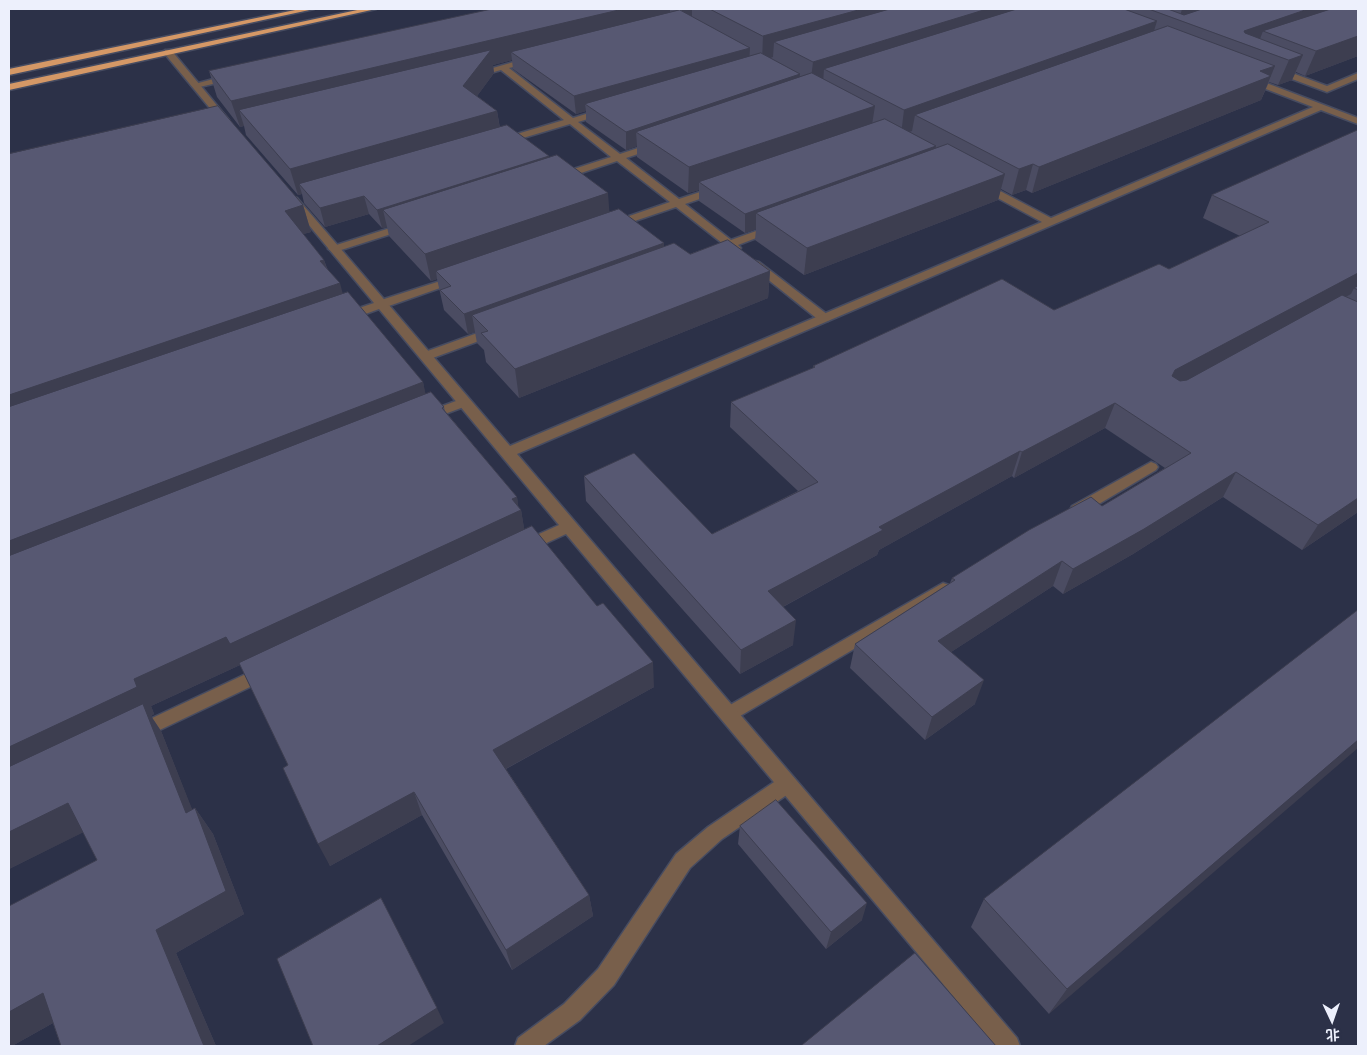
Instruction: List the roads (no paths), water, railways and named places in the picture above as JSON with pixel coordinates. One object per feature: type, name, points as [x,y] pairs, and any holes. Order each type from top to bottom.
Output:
[{"type":"highway","points":[[9,72],[310,9]]},
{"type":"highway","points":[[9,86],[372,9]]},
{"type":"street","points":[[168,52],[236,133]]},
{"type":"street","points":[[464,76],[540,58]]},
{"type":"street","points":[[1266,66],[1327,89],[1358,76]]},
{"type":"street","points":[[502,67],[824,318]]},
{"type":"street","points":[[195,85],[242,74]]},
{"type":"street","points":[[1242,76],[1358,121]]},
{"type":"street","points":[[495,143],[619,107]]},
{"type":"street","points":[[507,453],[1321,107]]},
{"type":"street","points":[[552,179],[664,142]]},
{"type":"street","points":[[976,182],[1050,222]]},
{"type":"street","points":[[603,228],[733,184]]},
{"type":"street","points":[[282,188],[298,200],[334,249],[1009,1046]]},
{"type":"street","points":[[334,249],[420,221]]},
{"type":"street","points":[[702,254],[785,223]]},
{"type":"street","points":[[335,321],[465,276]]},
{"type":"street","points":[[426,356],[509,326]]},
{"type":"street","points":[[410,424],[464,402]]},
{"type":"street","points":[[1065,517],[1151,466]]},
{"type":"street","points":[[507,556],[569,526]]},
{"type":"street","points":[[729,714],[953,583]]},
{"type":"street","points":[[124,739],[276,666]]},
{"type":"street","points":[[526,1046],[572,1012],[606,977],[683,860],[715,834],[787,784]]}]
